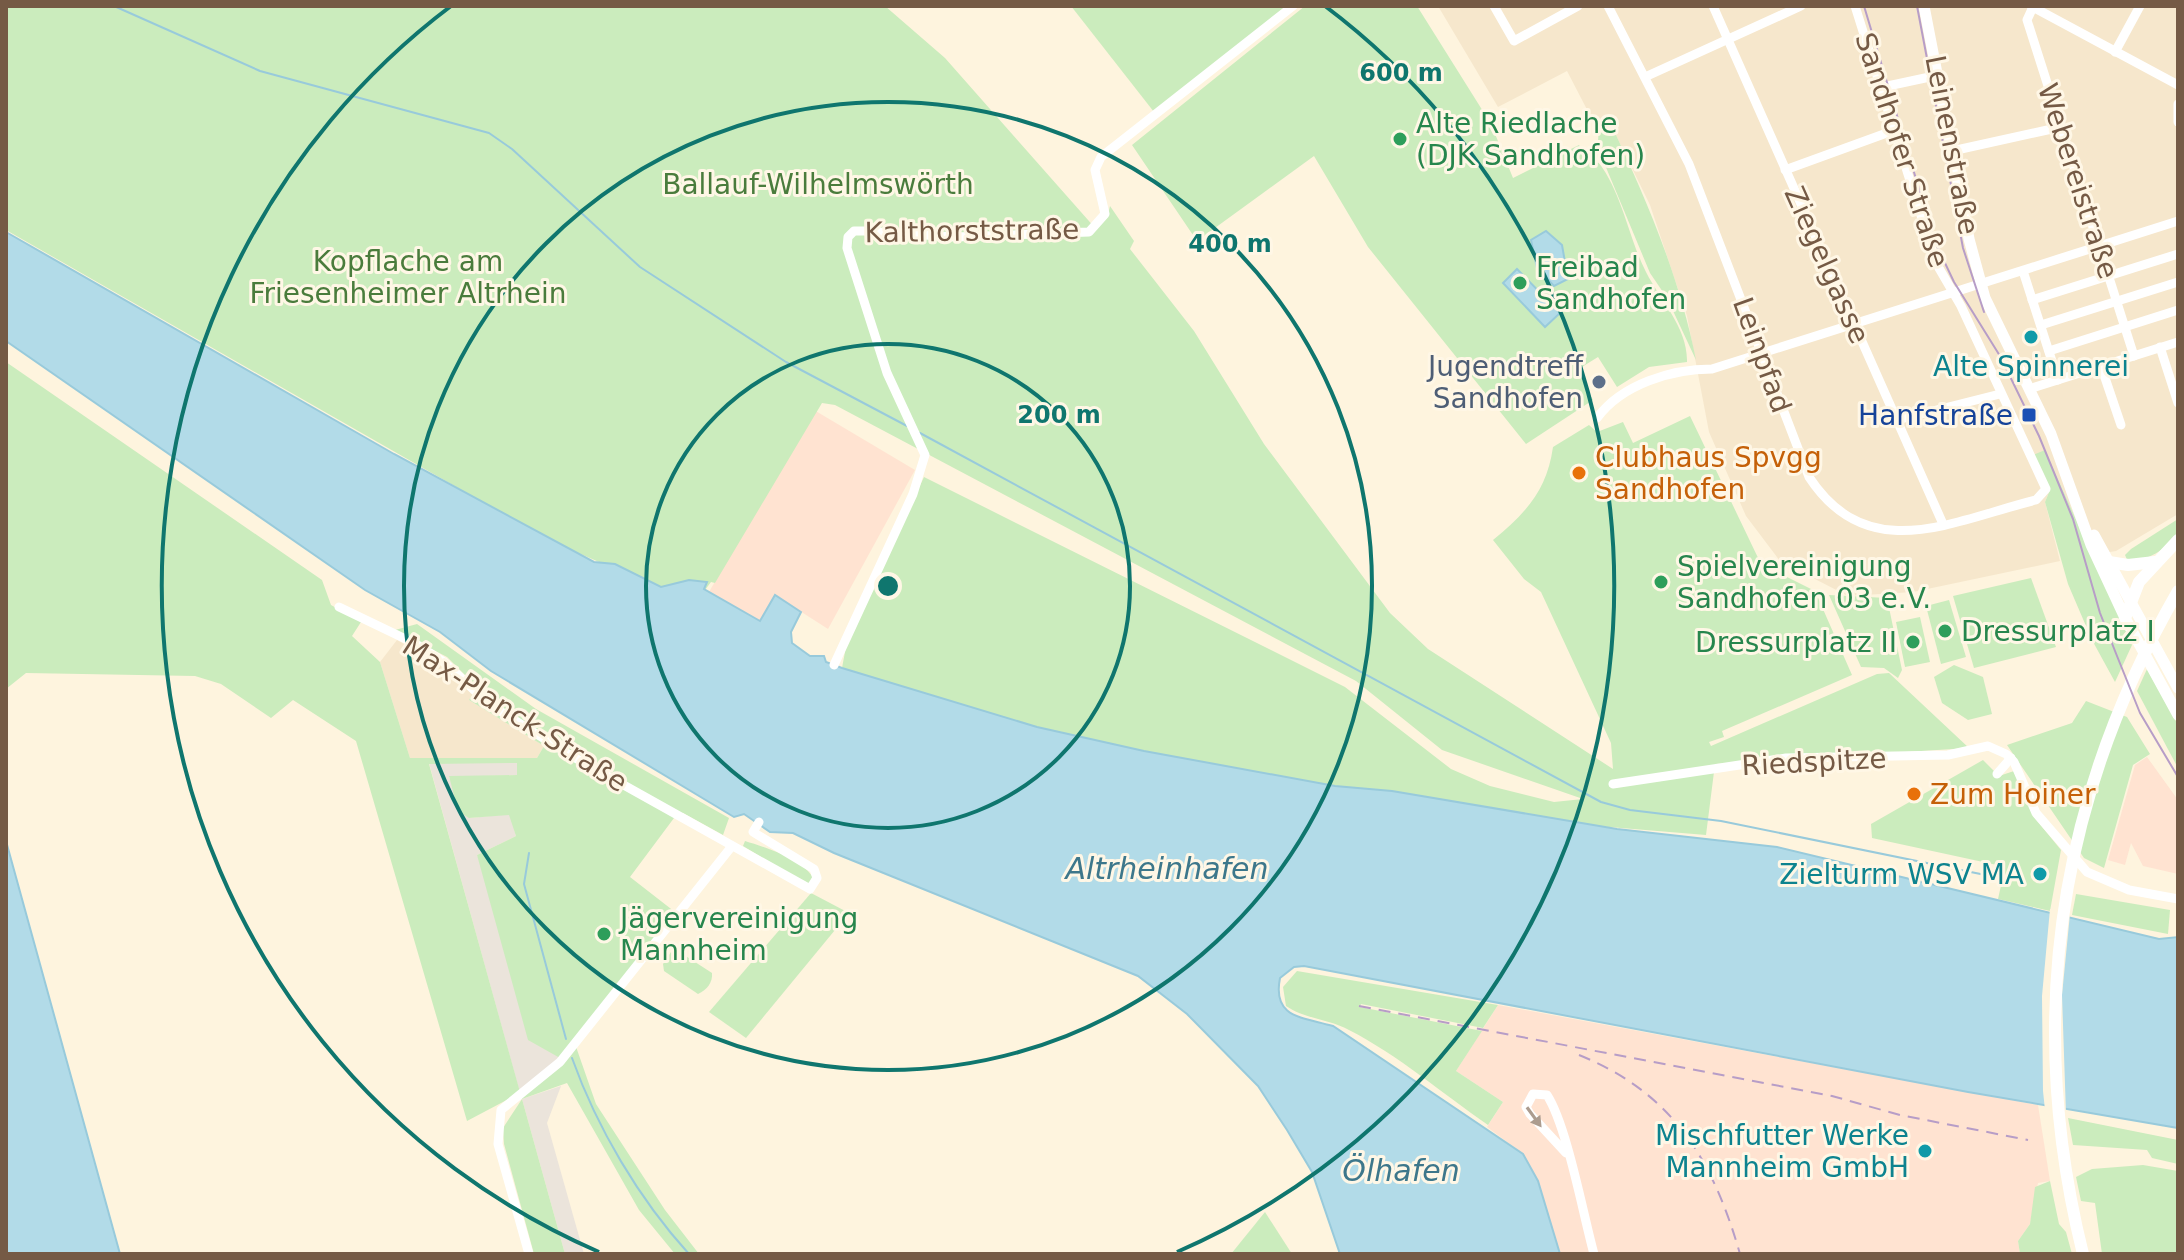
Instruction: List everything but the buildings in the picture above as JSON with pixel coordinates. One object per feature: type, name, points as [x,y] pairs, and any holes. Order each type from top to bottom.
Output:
[{"type":"main road","points":[[2125,618],[2139,582],[2178,540]]},
{"type":"main road","points":[[2109,562],[2128,565],[2155,562]]},
{"type":"main road","points":[[2083,1254],[2070,1195],[2058,1114],[2053,1032],[2062,912],[2077,839],[2101,758],[2137,668],[2178,591]]},
{"type":"street","name":"Kalthorststraße","points":[[834,665],[923,470],[924,447],[883,362],[847,248],[848,237],[854,231],[955,237],[1089,232],[1105,214],[1095,170],[1101,157],[1293,6]]},
{"type":"street","points":[[1494,6],[1514,41],[1578,6]]},
{"type":"street","name":"Leinpfad","points":[[1608,6],[1689,164],[1809,477],[1837,512],[1877,531],[1895,533],[2036,500]]},
{"type":"street","name":"Ziegelgasse","points":[[1713,6],[1943,524]]},
{"type":"street","points":[[1645,77],[1801,6]]},
{"type":"street","name":"Sandhofer Straße","points":[[1855,6],[1936,263],[2045,485],[2045,494],[2036,500]]},
{"type":"street","name":"Leinenstraße","points":[[1924,6],[1981,284]]},
{"type":"street","points":[[2115,52],[2140,6]]},
{"type":"street","points":[[2032,7],[2178,85]]},
{"type":"street","name":"Webereistraße","points":[[2032,7],[2027,20],[2134,356]]},
{"type":"street","points":[[1883,87],[1939,75]]},
{"type":"street","points":[[2178,104],[2178,122]]},
{"type":"street","points":[[1952,151],[2061,127]]},
{"type":"street","points":[[1785,170],[1895,130]]},
{"type":"street","points":[[1981,284],[2178,221]]},
{"type":"street","points":[[2032,300],[2178,254]]},
{"type":"street","points":[[2023,271],[2058,380]]},
{"type":"street","points":[[2041,325],[2178,282]]},
{"type":"street","name":"Sandhofer Straße","points":[[1952,292],[1981,284],[1996,327],[2029,389],[2084,517],[2178,688]]},
{"type":"street","points":[[1597,418],[1605,407],[1652,379],[1680,370],[1712,369],[1952,292]]},
{"type":"street","points":[[2049,351],[2178,310]]},
{"type":"street","points":[[2029,389],[2178,342]]},
{"type":"street","points":[[2160,347],[2178,403]]},
{"type":"street","points":[[2101,366],[2121,425]]},
{"type":"street","points":[[1897,420],[2000,394]]},
{"type":"street","name":"Sandhofer Straße","points":[[2084,517],[2091,545],[2125,618],[2178,715]]},
{"type":"street","name":"Max-Planck-Straße","points":[[339,607],[416,644],[444,662],[503,712],[570,755],[810,889],[817,878],[814,869],[753,832],[759,822]]},
{"type":"street","name":"Riedspitze","points":[[1613,784],[1786,758],[1948,755],[1988,746],[2011,758]]},
{"type":"street","points":[[1997,774],[2011,758],[2036,813],[2087,872],[2129,890],[2178,899]]},
{"type":"street","points":[[529,1254],[498,1144],[501,1110],[560,1062],[732,846]]},
{"type":"street","points":[[1566,1153],[1526,1107],[1533,1094],[1547,1095],[1552,1103],[1566,1153],[1594,1254]]},
{"type":"shaded area","points":[[1438,6],[2178,6],[2178,514],[2116,551],[2092,555],[2045,450],[2050,490],[2045,502],[2060,561],[1913,592],[1848,596],[1780,561],[1746,516],[1709,432],[1687,316],[1650,205],[1607,117],[1594,123],[1567,71],[1498,107]]},
{"type":"shaded area","points":[[814,410],[915,470],[828,629],[775,595],[760,621],[709,592]]},
{"type":"shaded area","points":[[397,640],[436,662],[459,680],[474,693],[469,700],[544,746],[537,758],[410,758],[380,662]]},
{"type":"shaded area","points":[[2147,757],[2178,800],[2178,874],[2143,866],[2131,843],[2125,865],[2108,860],[2135,765]]},
{"type":"shaded area","points":[[429,763],[517,763],[518,775],[449,777],[470,818],[510,814],[516,836],[477,855],[560,1058],[520,1093]]},
{"type":"shaded area","points":[[1498,1005],[2038,1105],[2050,1181],[2038,1183],[2030,1224],[2018,1241],[2020,1254],[1560,1254],[1538,1181],[1523,1154],[1487,1127],[1503,1102],[1456,1071]]},
{"type":"shaded area","points":[[561,1086],[547,1123],[584,1254],[565,1254],[522,1099]]},
{"type":"green space","points":[[6,6],[885,6],[945,58],[1096,229],[1107,218],[1110,206],[1134,241],[1130,249],[1194,331],[1264,444],[1390,613],[1428,649],[1613,769],[1611,743],[1541,592],[1524,579],[1493,540],[1533,500],[1546,476],[1553,447],[1589,425],[1597,432],[1623,422],[1633,443],[1690,416],[1761,564],[1815,591],[1852,675],[1722,731],[1724,737],[1709,742],[1711,746],[1877,674],[1889,673],[1969,748],[1715,764],[1706,835],[1597,826],[1392,791],[1335,786],[1144,751],[1037,727],[842,668],[847,641],[924,477],[1345,687],[1451,769],[1490,786],[1554,802],[1583,799],[1442,750],[1356,681],[835,405],[822,403],[715,583],[711,582],[699,598],[663,590],[551,541],[6,230]]},
{"type":"green space","points":[[1071,6],[1289,6],[1154,112]]},
{"type":"green space","points":[[1305,6],[1417,6],[1491,124],[1513,178],[1579,145],[1587,160],[1599,163],[1614,188],[1646,272],[1678,326],[1687,362],[1649,367],[1617,387],[1598,357],[1577,370],[1593,400],[1526,444],[1368,247],[1314,156],[1197,241],[1132,145]]},
{"type":"green space","points":[[1608,118],[1660,236],[1696,360],[1667,298],[1650,273],[1605,165],[1597,157],[1599,126]]},
{"type":"green space","points":[[6,362],[322,580],[331,605],[361,622],[352,636],[380,662],[410,758],[537,758],[544,746],[469,700],[477,687],[447,657],[395,630],[417,624],[536,709],[729,818],[723,835],[683,813],[674,818],[630,877],[675,912],[574,1041],[596,1104],[665,1210],[699,1254],[675,1254],[639,1210],[567,1083],[522,1099],[520,1093],[467,1121],[356,741],[293,700],[271,718],[221,684],[195,676],[26,673],[6,689]],"holes":[[[517,763],[517,775],[449,776],[458,811],[469,818],[509,815],[516,836],[477,855],[528,1040],[560,1058],[520,1092],[429,764]]]},
{"type":"green space","points":[[2045,450],[2132,645],[2115,682],[2092,640],[2068,584],[2045,502],[2050,490],[2033,455]]},
{"type":"green space","points":[[2178,519],[2178,534],[2167,545],[2150,556],[2128,562],[2125,555],[2131,549]]},
{"type":"green space","points":[[2031,578],[2056,647],[1974,668],[1953,596]]},
{"type":"green space","points":[[1829,595],[1887,598],[1902,670],[1898,678],[1884,668],[1861,667]]},
{"type":"green space","name":"Dressurplatz I","points":[[1949,600],[1966,657],[1941,664],[1926,606]]},
{"type":"green space","name":"Dressurplatz II","points":[[1920,617],[1930,662],[1905,667],[1896,622]]},
{"type":"green space","points":[[1954,665],[1983,677],[1992,714],[1968,720],[1942,703],[1934,677]]},
{"type":"green space","points":[[2147,669],[2178,725],[2178,768],[2137,691]]},
{"type":"green space","points":[[2086,701],[2127,717],[2150,754],[2133,765],[2104,868],[2084,858],[2007,745],[2072,723]]},
{"type":"green space","points":[[1983,760],[1999,776],[2014,771],[2034,817],[2061,850],[2050,911],[1998,899],[2002,881],[1997,865],[1872,838],[1871,824]]},
{"type":"green space","points":[[745,841],[801,865],[814,879],[810,887],[743,846]]},
{"type":"green space","points":[[811,893],[849,913],[746,1038],[709,1012]]},
{"type":"green space","points":[[2076,894],[2170,910],[2168,934],[2072,915]]},
{"type":"green space","points":[[678,951],[712,973],[709,985],[698,994],[664,971],[663,964],[671,952]]},
{"type":"green space","points":[[1297,971],[1498,1005],[1483,1028],[1361,1004],[1360,1007],[1482,1031],[1456,1071],[1503,1102],[1488,1125],[1367,1040],[1341,1026],[1286,1006],[1283,987]]},
{"type":"green space","points":[[522,1099],[565,1254],[534,1254],[504,1144],[503,1128]]},
{"type":"green space","points":[[2068,1118],[2178,1140],[2178,1164],[2152,1158],[2147,1150],[2073,1145]]},
{"type":"green space","points":[[2143,1165],[2178,1171],[2178,1254],[2102,1254],[2095,1203],[2081,1201],[2076,1177],[2092,1169]]},
{"type":"green space","points":[[2050,1181],[2059,1224],[2066,1232],[2072,1254],[2020,1254],[2018,1241],[2030,1224],[2035,1187]]},
{"type":"green space","points":[[1265,1212],[1292,1254],[1231,1254]]},
{"type":"water","points":[[1546,231],[1562,245],[1568,279],[1554,286],[1537,268],[1531,240]]},
{"type":"water","name":"Altrheinhafen","points":[[6,232],[394,454],[594,562],[615,564],[661,587],[689,580],[707,582],[704,589],[760,621],[775,595],[801,612],[791,632],[792,643],[810,656],[824,656],[826,662],[842,668],[1037,727],[1144,751],[1335,786],[1392,791],[1617,829],[1777,847],[2159,939],[2178,937],[2178,1128],[1968,1092],[1304,966],[1294,967],[1280,978],[1279,991],[1281,1001],[1292,1014],[1333,1026],[1523,1154],[1538,1181],[1560,1254],[1340,1254],[1312,1172],[1258,1086],[1187,1014],[1138,976],[834,853],[793,833],[770,832],[744,814],[734,817],[491,671],[440,632],[365,590],[6,341]]},
{"type":"water","points":[[1517,269],[1560,313],[1545,327],[1503,283]]},
{"type":"water","points":[[6,841],[120,1254],[6,1254]]},
{"type":"pier","points":[[2050,909],[2070,914],[2062,995],[2066,1114],[2045,1110],[2043,1091],[2042,996]]},
{"type":"waterway","points":[[114,6],[260,71],[489,133],[512,149],[640,267],[786,362],[907,426]]},
{"type":"waterway","points":[[920,433],[1601,802],[1630,810],[1721,821],[2005,879]]},
{"type":"waterway","points":[[529,853],[524,884],[566,1039]]},
{"type":"waterway","points":[[572,1058],[621,1162],[653,1210],[689,1254]]},
{"type":"tram line","points":[[1864,6],[1935,242],[1954,282],[2000,356],[2039,436],[2073,519],[2100,613],[2140,713],[2178,777]]},
{"type":"tram line","points":[[1917,6],[1963,248],[1984,312]]},
{"type":"railway","points":[[1359,1006],[1832,1096],[1900,1115],[2028,1140]]},
{"type":"railway","points":[[1579,1055],[1640,1089],[1685,1134],[1717,1189],[1740,1254]]},
{"type":"place","name":"Alte Riedlache (DJK Sandhofen)","points":[[1400,139]]},
{"type":"place","name":"Freibad Sandhofen","points":[[1520,283]]},
{"type":"place","name":"Alte Spinnerei","points":[[2031,337]]},
{"type":"place","name":"Jugendtreff Sandhofen","points":[[1599,382]]},
{"type":"place","name":"Hanfstraße","points":[[2029,415]]},
{"type":"place","name":"Clubhaus Spvgg Sandhofen","points":[[1579,473]]},
{"type":"place","name":"Spielvereinigung Sandhofen 03 e.V.","points":[[1661,582]]},
{"type":"place","name":"Dressurplatz I","points":[[1945,631]]},
{"type":"place","name":"Dressurplatz II","points":[[1913,642]]},
{"type":"place","name":"Zum Hoiner","points":[[1914,794]]},
{"type":"place","name":"Zielturm WSV MA","points":[[2040,874]]},
{"type":"place","name":"Jägervereinigung Mannheim","points":[[604,934]]},
{"type":"place","name":"Mischfutter Werke Mannheim GmbH","points":[[1925,1151]]},
{"type":"park label","name":"Ballauf-Wilhelmswörth","points":[[818,184]]},
{"type":"park label","name":"Kopflache am Friesenheimer Altrhein","points":[[408,277]]},
{"type":"water label","name":"Ölhafen","points":[[1401,1170]]}]
